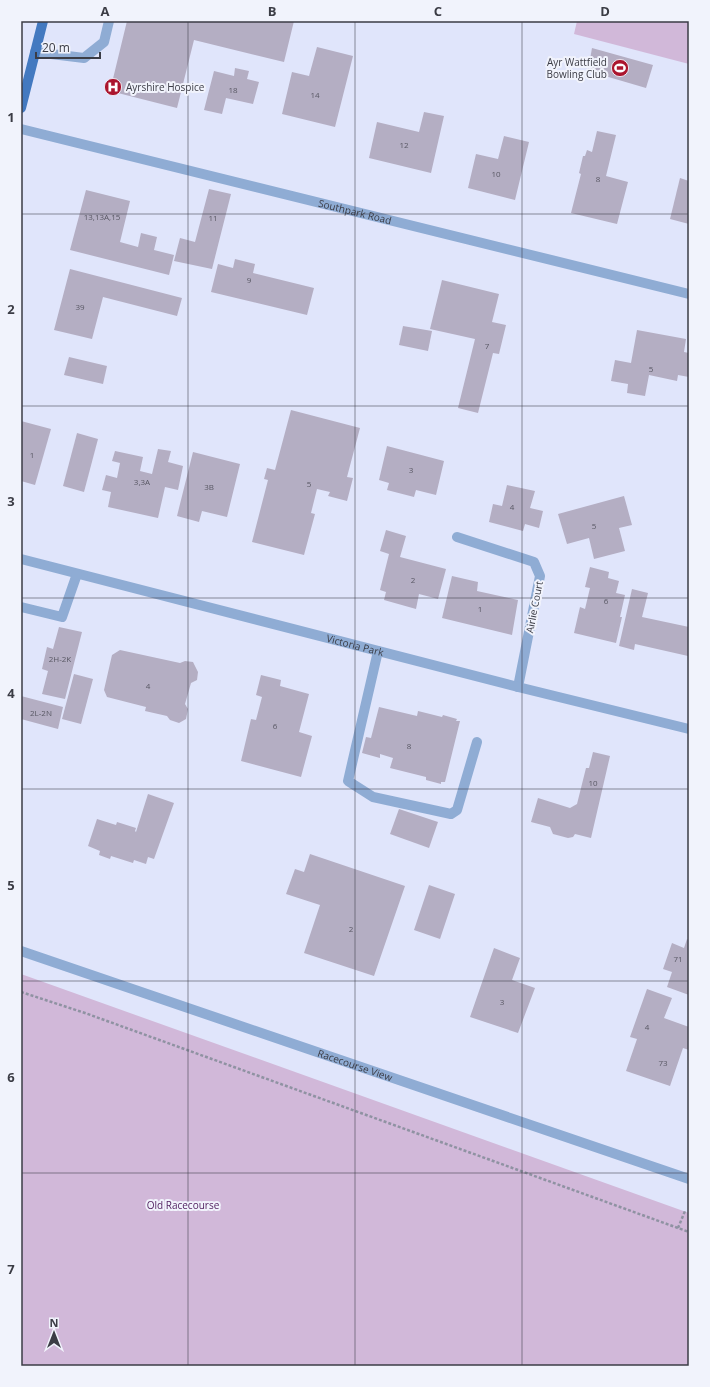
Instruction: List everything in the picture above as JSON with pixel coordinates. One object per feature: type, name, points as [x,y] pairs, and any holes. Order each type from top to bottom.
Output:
[{"type":"main road","points":[[21,108],[43,21]]},
{"type":"street","points":[[35,52],[84,58],[104,42],[109,21]]},
{"type":"street","name":"Southpark Road","points":[[21,129],[689,294]]},
{"type":"street","name":"Airlie Court","points":[[457,537],[534,562],[540,576],[518,687]]},
{"type":"street","name":"Victoria Park","points":[[21,559],[518,687],[689,728]]},
{"type":"street","points":[[21,607],[62,617],[77,574]]},
{"type":"street","points":[[378,651],[348,781],[373,797],[451,814],[457,810],[477,742]]},
{"type":"street","name":"Racecourse View","points":[[21,951],[689,1179]]},
{"type":"path","points":[[21,992],[85,1013],[689,1232]]},
{"type":"path","points":[[678,1228],[685,1211]]},
{"type":"green space","points":[[577,21],[689,21],[689,64],[574,34]]},
{"type":"green space","name":"Old Racecourse","points":[[21,974],[689,1213],[689,1366],[21,1366]]},
{"type":"building","points":[[127,21],[294,21],[284,62],[194,40],[177,108],[110,91]]},
{"type":"building","points":[[317,47],[353,56],[335,127],[282,114],[292,72],[309,76]]},
{"type":"building","name":"Ayr Wattfield Bowling Club","points":[[592,48],[653,65],[646,88],[588,71]]},
{"type":"building","points":[[235,68],[249,71],[247,79],[259,82],[253,104],[226,98],[222,114],[204,110],[214,71],[234,76]]},
{"type":"building","points":[[424,112],[444,116],[431,173],[369,158],[377,122],[419,132]]},
{"type":"building","points":[[597,131],[616,135],[606,176],[628,182],[617,224],[571,213],[581,174],[579,173],[583,156],[585,156],[587,150],[592,152]]},
{"type":"building","points":[[504,136],[529,142],[515,200],[468,188],[476,154],[498,159]]},
{"type":"building","points":[[680,178],[689,181],[689,224],[670,219]]},
{"type":"building","points":[[209,189],[231,194],[212,269],[174,261],[180,238],[195,242]]},
{"type":"building","points":[[86,190],[130,201],[120,242],[138,247],[141,233],[157,237],[154,250],[174,255],[169,275],[70,250]]},
{"type":"building","points":[[235,259],[255,264],[253,273],[314,288],[307,315],[211,292],[218,264],[233,268]]},
{"type":"building","points":[[70,269],[182,298],[177,316],[103,297],[92,339],[54,330]]},
{"type":"building","points":[[442,280],[499,294],[492,322],[506,325],[499,354],[493,353],[478,413],[458,408],[475,339],[430,329]]},
{"type":"building","points":[[403,326],[432,331],[428,351],[399,345]]},
{"type":"building","points":[[637,330],[686,339],[684,352],[689,353],[689,377],[678,375],[677,381],[649,375],[645,396],[627,393],[628,384],[611,381],[615,360],[631,363]]},
{"type":"building","points":[[69,357],[107,366],[103,384],[64,375]]},
{"type":"building","points":[[291,410],[360,428],[347,477],[353,478],[347,501],[328,496],[330,492],[317,489],[311,513],[315,514],[304,555],[252,542],[268,480],[264,479],[267,468],[275,470]]},
{"type":"building","points":[[21,421],[51,429],[35,485],[21,481]]},
{"type":"building","points":[[77,433],[98,439],[84,492],[63,486]]},
{"type":"building","points":[[387,446],[444,461],[436,495],[416,490],[414,497],[387,490],[389,483],[379,480]]},
{"type":"building","points":[[158,449],[171,451],[168,462],[183,466],[178,490],[165,487],[158,518],[108,507],[111,492],[102,490],[106,475],[117,478],[120,463],[112,461],[115,451],[143,457],[140,471],[152,474]]},
{"type":"building","points":[[193,452],[240,464],[227,517],[202,511],[199,522],[177,516]]},
{"type":"building","points":[[507,485],[535,491],[530,508],[543,511],[539,528],[525,524],[523,531],[489,522],[493,504],[502,506]]},
{"type":"building","points":[[624,496],[632,525],[619,528],[625,551],[594,559],[589,538],[567,544],[558,514]]},
{"type":"building","points":[[386,530],[406,536],[400,557],[446,569],[438,599],[419,594],[416,609],[384,600],[386,592],[380,590],[389,554],[380,551]]},
{"type":"building","points":[[590,567],[609,572],[608,578],[619,581],[616,593],[625,595],[616,643],[574,633],[580,607],[585,609],[590,588],[585,587]]},
{"type":"building","points":[[452,576],[478,582],[477,591],[518,600],[512,635],[442,618]]},
{"type":"building","points":[[632,589],[648,593],[642,617],[689,627],[688,656],[635,644],[634,650],[619,646]]},
{"type":"building","points":[[59,627],[82,632],[65,699],[42,694],[48,671],[42,669],[47,647],[53,649]]},
{"type":"building","points":[[120,650],[180,663],[185,661],[193,662],[198,672],[197,680],[191,683],[185,704],[188,709],[186,719],[179,723],[170,720],[167,716],[145,711],[146,707],[107,697],[104,690],[112,655]]},
{"type":"building","points":[[74,674],[93,679],[81,724],[62,719]]},
{"type":"building","points":[[261,675],[281,680],[280,686],[309,694],[299,732],[312,736],[301,777],[241,761],[251,719],[256,720],[262,697],[256,695]]},
{"type":"building","points":[[21,696],[63,707],[58,729],[21,719]]},
{"type":"building","points":[[379,707],[417,716],[418,711],[442,717],[443,715],[457,719],[456,721],[460,721],[445,782],[441,782],[441,784],[426,780],[426,777],[390,768],[393,758],[380,754],[380,758],[362,753],[366,737],[371,738]]},
{"type":"building","points":[[593,752],[610,756],[591,838],[575,834],[573,837],[568,838],[553,834],[550,827],[531,822],[538,798],[570,808],[577,804],[586,768],[589,768]]},
{"type":"building","points":[[148,794],[174,803],[154,859],[148,857],[146,864],[134,860],[133,863],[111,856],[110,859],[99,855],[100,851],[88,846],[97,819],[116,825],[117,822],[136,828],[136,832]]},
{"type":"building","points":[[399,809],[438,822],[429,848],[390,834]]},
{"type":"building","points":[[310,854],[405,886],[374,976],[304,953],[320,905],[286,894],[295,869],[304,872]]},
{"type":"building","points":[[429,885],[455,894],[440,939],[414,930]]},
{"type":"building","points":[[687,939],[689,940],[689,995],[667,987],[672,972],[663,969],[672,943],[684,948]]},
{"type":"building","points":[[494,948],[520,958],[512,980],[535,988],[518,1033],[470,1017]]},
{"type":"building","points":[[647,989],[672,998],[664,1018],[689,1027],[689,1050],[683,1048],[670,1086],[626,1071],[637,1039],[630,1037]]},
{"type":"place","name":"Ayr Wattfield Bowling Club","points":[[620,68]]},
{"type":"place","name":"Ayrshire Hospice","points":[[113,87]]}]
